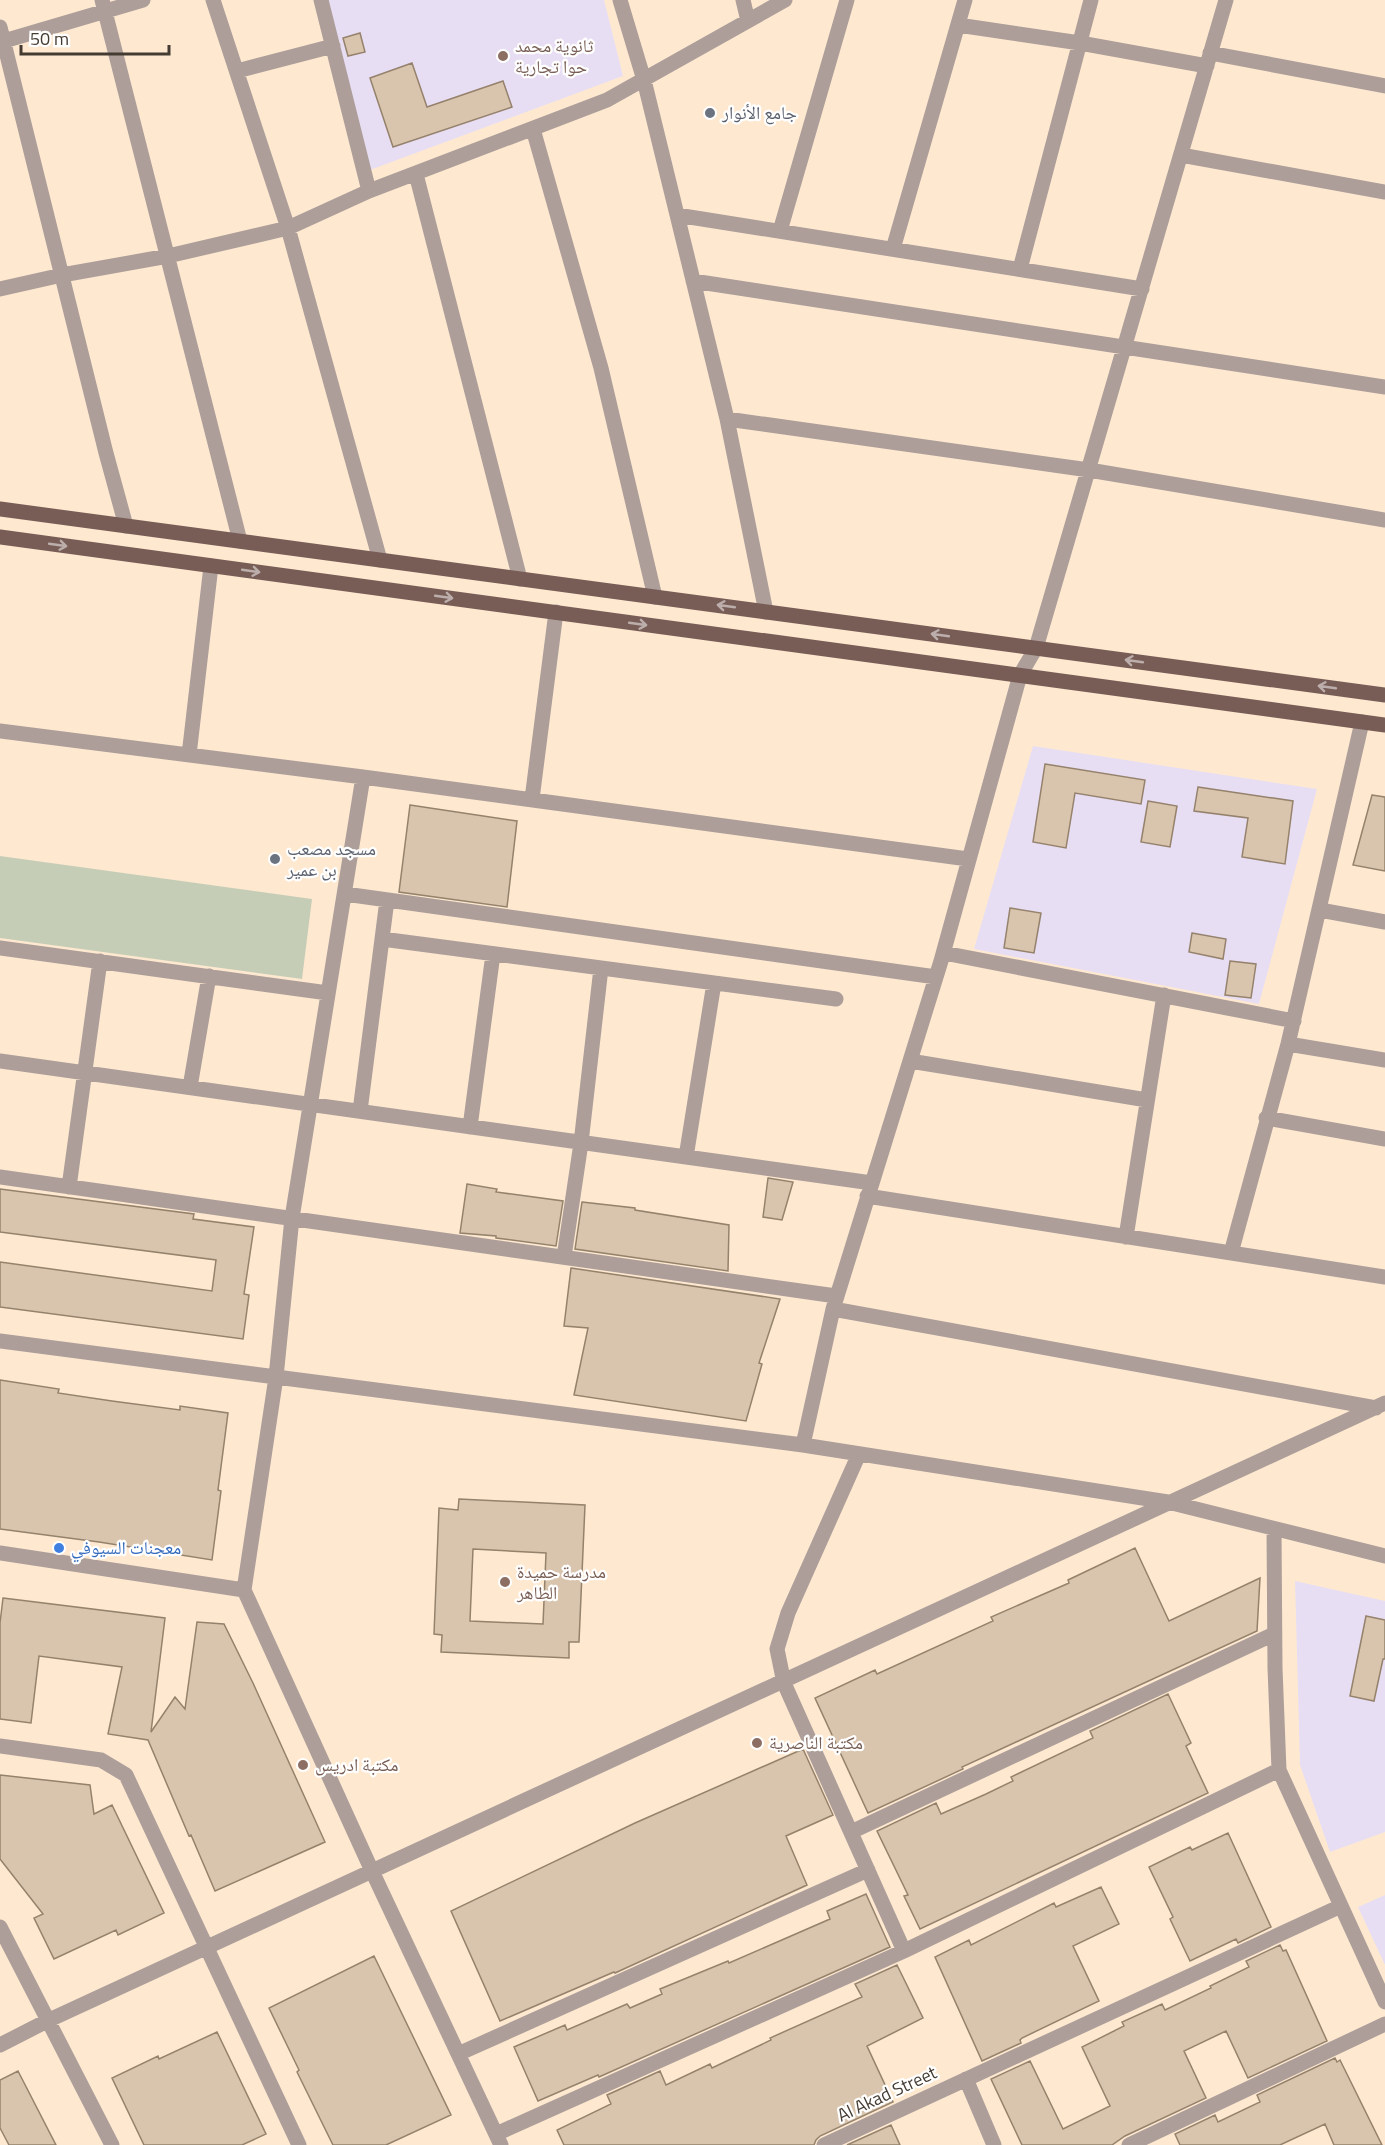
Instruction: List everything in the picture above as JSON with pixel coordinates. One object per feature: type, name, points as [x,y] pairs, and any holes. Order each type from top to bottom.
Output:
[{"type":"main road","points":[[0,509],[1385,695]]},
{"type":"main road","points":[[0,537],[1385,725]]},
{"type":"street","points":[[126,526],[62,275],[6,78],[2,34],[104,5],[143,0]]},
{"type":"street","points":[[213,0],[288,228],[380,560]]},
{"type":"street","points":[[321,0],[369,190]]},
{"type":"street","points":[[620,0],[644,80],[726,419],[766,612]]},
{"type":"street","points":[[743,0],[748,21]]},
{"type":"street","points":[[0,289],[168,256],[288,228],[369,190],[608,100],[785,0]]},
{"type":"street","points":[[780,231],[847,0]]},
{"type":"street","points":[[893,249],[965,0]]},
{"type":"street","points":[[1020,269],[1091,0]]},
{"type":"street","points":[[803,1446],[835,1302],[944,953],[1020,675],[1036,648],[1226,0]]},
{"type":"street","points":[[104,5],[240,542]]},
{"type":"street","points":[[958,25],[1385,86]]},
{"type":"street","points":[[237,71],[333,46]]},
{"type":"street","points":[[533,129],[601,368],[656,597]]},
{"type":"street","points":[[1180,155],[1385,192]]},
{"type":"street","points":[[416,174],[520,579]]},
{"type":"street","points":[[677,215],[1142,289]]},
{"type":"street","points":[[693,281],[1385,387]]},
{"type":"street","points":[[726,419],[1089,470],[1385,520]]},
{"type":"street","points":[[189,755],[211,566]]},
{"type":"street","points":[[532,799],[556,612]]},
{"type":"street","points":[[1231,1253],[1294,1021],[1362,722]]},
{"type":"street","points":[[0,731],[532,799],[968,859]]},
{"type":"street","points":[[363,777],[292,1218],[276,1377],[244,1590],[372,1872],[498,2140],[904,1951],[1279,1770]]},
{"type":"street","points":[[345,894],[936,977]]},
{"type":"street","points":[[360,1111],[387,900]]},
{"type":"street","points":[[1320,909],[1385,922]]},
{"type":"street","points":[[382,939],[836,999]]},
{"type":"street","points":[[0,948],[328,993]]},
{"type":"street","points":[[944,953],[1294,1021]]},
{"type":"street","points":[[470,1127],[493,954]]},
{"type":"street","points":[[69,1187],[100,961]]},
{"type":"street","points":[[564,1257],[581,1143],[602,968]]},
{"type":"street","points":[[190,1088],[209,976]]},
{"type":"street","points":[[686,1157],[714,983]]},
{"type":"street","points":[[1126,1237],[1164,995]]},
{"type":"street","points":[[1288,1044],[1385,1060]]},
{"type":"street","points":[[0,1061],[686,1157],[1126,1237],[1385,1277]]},
{"type":"street","points":[[910,1061],[1147,1100]]},
{"type":"street","points":[[1266,1118],[1385,1139]]},
{"type":"street","points":[[0,1177],[564,1257],[835,1302],[1382,1407]]},
{"type":"street","points":[[0,1341],[859,1454],[1168,1502],[1385,1556]]},
{"type":"street","points":[[0,2045],[47,2021],[784,1683],[1168,1502],[1382,1407]]},
{"type":"street","points":[[859,1454],[788,1613],[777,1649],[784,1683],[904,1951]]},
{"type":"street","points":[[1274,1529],[1274,1634],[1279,1770],[1385,2002]]},
{"type":"street","points":[[0,1553],[244,1590]]},
{"type":"street","points":[[851,1832],[1274,1634]]},
{"type":"street","points":[[0,1746],[101,1760],[126,1775],[299,2145]]},
{"type":"street","points":[[458,2054],[868,1870]]},
{"type":"street","name":"Al Akad Street","points":[[825,2145],[1341,1906]]},
{"type":"street","points":[[0,1927],[112,2145]]},
{"type":"street","points":[[1129,2145],[1385,2024]]},
{"type":"street","points":[[966,2079],[994,2145]]},
{"type":"shaded area","points":[[326,0],[604,0],[623,76],[370,170]]},
{"type":"shaded area","points":[[1033,746],[1317,789],[1259,1004],[974,949]]},
{"type":"shaded area","points":[[1295,1581],[1385,1601],[1385,1832],[1330,1852],[1300,1765]]},
{"type":"shaded area","points":[[1385,1895],[1385,1965],[1358,1907]]},
{"type":"green space","points":[[0,856],[312,899],[302,979],[0,938]]},
{"type":"building","points":[[360,33],[365,52],[348,56],[343,38]]},
{"type":"building","points":[[412,63],[427,107],[503,81],[512,107],[393,147],[370,78]]},
{"type":"building","points":[[1045,764],[1145,780],[1141,804],[1075,793],[1066,848],[1033,842]]},
{"type":"building","points":[[1198,787],[1293,801],[1285,864],[1242,857],[1248,818],[1194,811]]},
{"type":"building","points":[[1372,795],[1385,797],[1385,871],[1353,865]]},
{"type":"building","points":[[1148,801],[1177,806],[1170,847],[1141,842]]},
{"type":"building","points":[[410,805],[517,821],[507,907],[399,892]]},
{"type":"building","points":[[1010,908],[1041,913],[1034,953],[1004,948]]},
{"type":"building","points":[[1192,933],[1226,939],[1223,959],[1189,952]]},
{"type":"building","points":[[1230,961],[1256,964],[1251,998],[1225,995]]},
{"type":"building","points":[[768,1178],[793,1182],[782,1220],[763,1217]]},
{"type":"building","points":[[467,1184],[497,1189],[496,1192],[563,1201],[556,1246],[496,1238],[496,1236],[460,1233]]},
{"type":"building","points":[[0,1189],[194,1214],[193,1219],[254,1227],[244,1294],[249,1295],[243,1339],[0,1307],[0,1262],[212,1291],[216,1260],[0,1232]]},
{"type":"building","points":[[582,1202],[635,1208],[635,1210],[729,1225],[728,1271],[575,1249]]},
{"type":"building","points":[[571,1268],[780,1299],[759,1363],[762,1364],[746,1421],[574,1395],[588,1328],[564,1326]]},
{"type":"building","points":[[0,1380],[59,1389],[58,1393],[112,1401],[180,1410],[180,1406],[228,1413],[212,1560],[0,1529]]},
{"type":"building","points":[[459,1499],[585,1505],[579,1642],[569,1642],[569,1658],[441,1652],[442,1635],[434,1634],[439,1508],[458,1510]],"holes":[[[473,1549],[546,1553],[543,1624],[470,1621]]]},
{"type":"building","points":[[1135,1548],[1169,1621],[1260,1578],[1257,1631],[962,1767],[963,1769],[868,1813],[815,1698],[875,1670],[877,1674],[993,1621],[991,1617],[1069,1583],[1068,1580]]},
{"type":"building","points":[[3,1598],[165,1618],[151,1732],[175,1697],[185,1709],[197,1622],[224,1624],[325,1842],[215,1891],[148,1740],[108,1734],[122,1667],[39,1656],[31,1723],[0,1719],[0,1623]]},
{"type":"building","points":[[1366,1616],[1385,1620],[1385,1659],[1383,1659],[1374,1701],[1350,1696]]},
{"type":"building","points":[[1168,1694],[1191,1743],[1186,1746],[1208,1793],[920,1929],[904,1896],[908,1895],[877,1831],[936,1803],[941,1814],[986,1794],[1013,1781],[1011,1777],[1093,1738],[1090,1731]]},
{"type":"building","points":[[803,1749],[833,1815],[786,1836],[807,1885],[615,1973],[500,2021],[451,1911],[635,1823]]},
{"type":"building","points":[[0,1775],[90,1785],[94,1814],[112,1805],[164,1913],[118,1935],[116,1930],[54,1959],[34,1918],[43,1914],[0,1859]]},
{"type":"building","points":[[1228,1833],[1271,1927],[1238,1943],[1236,1939],[1190,1961],[1170,1919],[1173,1917],[1149,1867],[1190,1847],[1192,1850]]},
{"type":"building","points":[[1101,1887],[1119,1924],[1073,1946],[1099,2001],[1022,2038],[1021,2043],[982,2061],[935,1957],[969,1940],[971,1945],[1054,1903],[1056,1907]]},
{"type":"building","points":[[866,1894],[890,1947],[599,2077],[598,2075],[538,2101],[514,2047],[565,2025],[567,2030],[627,2004],[630,2008],[662,1994],[660,1989],[728,1961],[729,1963],[830,1919],[827,1911]]},
{"type":"building","points":[[1280,1945],[1283,1951],[1286,1950],[1327,2041],[1248,2078],[1226,2031],[1184,2051],[1206,2098],[1125,2136],[1112,2145],[1022,2145],[991,2079],[1030,2061],[1063,2129],[1110,2106],[1082,2047],[1124,2026],[1122,2022],[1162,2004],[1165,2010],[1211,1988],[1210,1986],[1249,1967],[1246,1961]]},
{"type":"building","points":[[374,1956],[451,2115],[386,2145],[333,2145],[269,2008]]},
{"type":"building","points":[[897,1965],[923,2018],[867,2046],[893,2102],[820,2136],[814,2145],[564,2145],[557,2130],[611,2104],[607,2095],[660,2071],[666,2085],[710,2064],[712,2068],[771,2040],[770,2038],[862,1997],[855,1984]]},
{"type":"building","points":[[217,2032],[266,2134],[242,2145],[144,2145],[112,2078]]},
{"type":"building","points":[[1335,2058],[1337,2062],[1340,2060],[1382,2145],[1334,2145],[1325,2124],[1280,2145],[1180,2145],[1175,2134],[1215,2115],[1218,2122],[1260,2102],[1257,2095]]},
{"type":"building","points":[[18,2071],[56,2145],[9,2145],[0,2128],[0,2080]]},
{"type":"building","points":[[891,2125],[900,2145],[847,2145]]},
{"type":"place","name":"ثانوية محمد حوا تجارية","points":[[503,56]]},
{"type":"place","name":"جامع الأنوار","points":[[710,113]]},
{"type":"place","name":"مسجد مصعب بن عمير","points":[[275,859]]},
{"type":"place","name":"معجنات السيوفي","points":[[59,1548]]},
{"type":"place","name":"مدرسة حميدة الطاهر","points":[[505,1582]]},
{"type":"place","name":"مكتبة الناصرية","points":[[757,1743]]},
{"type":"place","name":"مكتبة ادريس","points":[[303,1765]]}]
